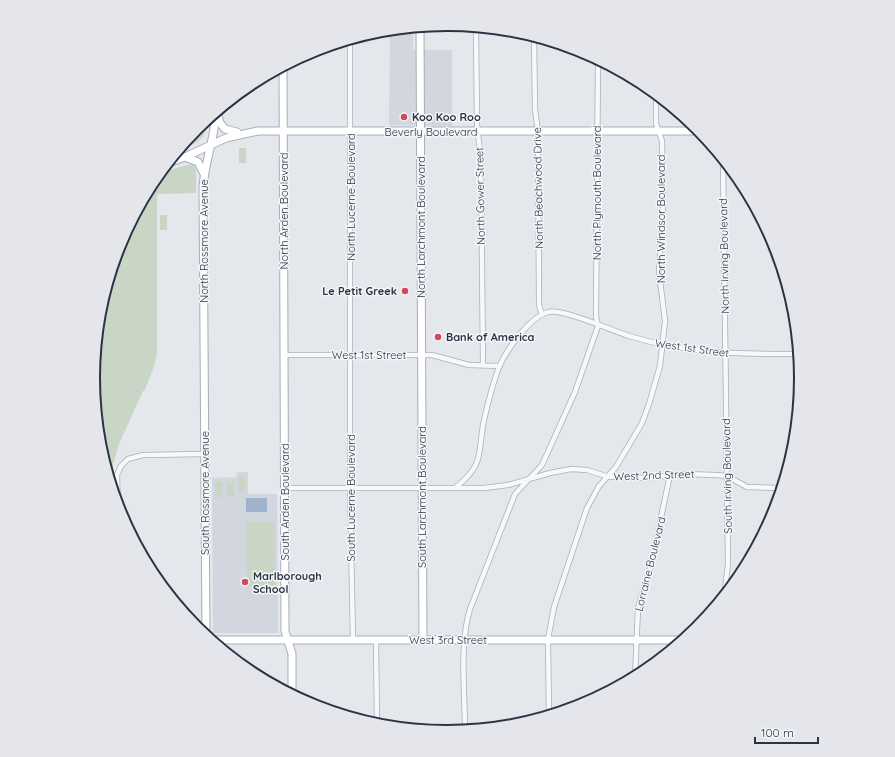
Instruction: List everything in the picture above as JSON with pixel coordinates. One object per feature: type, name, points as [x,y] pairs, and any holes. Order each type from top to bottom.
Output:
[{"type":"main road","name":"North Larchmont Boulevard","points":[[420,32],[421,355]]},
{"type":"main road","name":"North Arden Boulevard","points":[[283,73],[284,355]]},
{"type":"main road","points":[[218,117],[220,123],[225,129],[233,132],[258,131]]},
{"type":"main road","name":"North Rossmore Avenue","points":[[204,348],[204,175],[216,120]]},
{"type":"main road","name":"Beverly Boulevard","points":[[178,160],[233,135],[258,131],[692,132]]},
{"type":"main road","points":[[185,157],[197,162],[204,175]]},
{"type":"main road","name":"South Rossmore Avenue","points":[[204,348],[206,628]]},
{"type":"main road","name":"South Arden Boulevard","points":[[284,355],[285,631],[292,654],[292,689]]},
{"type":"main road","name":"South Larchmont Boulevard","points":[[421,355],[423,640]]},
{"type":"main road","name":"West 3rd Street","points":[[218,640],[677,640]]},
{"type":"street","name":"North Gower Street","points":[[476,33],[477,132],[481,162],[483,365]]},
{"type":"street","name":"North Beachwood Drive","points":[[534,42],[535,109],[538,132],[539,305],[542,315]]},
{"type":"street","name":"North Lucerne Boulevard","points":[[350,45],[351,356]]},
{"type":"street","name":"North Plymouth Boulevard","points":[[598,66],[596,316],[598,326]]},
{"type":"street","name":"North Windsor Boulevard","points":[[549,711],[548,640],[554,607],[579,526],[592,496],[616,467],[642,423],[655,385],[663,346],[665,321],[659,272],[663,206],[662,141],[656,123],[656,101]]},
{"type":"street","name":"North Irving Boulevard","points":[[723,167],[726,354]]},
{"type":"street","name":"West 1st Street","points":[[542,315],[550,312],[556,312],[663,346],[726,354],[794,354]]},
{"type":"street","points":[[455,488],[469,476],[480,459],[484,420],[500,366],[521,332],[531,321],[542,315]]},
{"type":"street","points":[[465,725],[464,641],[470,609],[514,494],[536,472],[546,458],[586,367],[598,326]]},
{"type":"street","name":"South Irving Boulevard","points":[[725,587],[728,564],[726,354]]},
{"type":"street","name":"West 1st Street","points":[[284,355],[421,355],[437,356],[469,365],[500,366]]},
{"type":"street","name":"South Lucerne Boulevard","points":[[351,356],[350,488],[353,640]]},
{"type":"street","points":[[117,488],[117,475],[121,466],[128,459],[143,454],[205,454]]},
{"type":"street","name":"West 2nd Street","points":[[284,488],[484,488],[508,485],[550,472],[571,469],[587,470],[609,477],[645,478],[700,474],[726,476],[747,487],[778,488]]},
{"type":"street","name":"Lorraine Boulevard","points":[[635,671],[635,640],[638,608],[651,565],[670,475]]},
{"type":"street","points":[[376,640],[377,718]]},
{"type":"shaded area","points":[[413,33],[413,50],[452,50],[452,126],[389,125],[390,36]]},
{"type":"shaded area","name":"Marlborough School","points":[[237,472],[248,472],[248,494],[277,494],[278,633],[213,633],[212,478],[236,477]]},
{"type":"green space","points":[[207,128],[200,139],[189,146]]},
{"type":"green space","points":[[239,148],[246,148],[246,163],[239,163]]},
{"type":"green space","points":[[192,164],[196,167],[196,193],[157,194],[157,354],[145,390],[143,391],[119,444],[112,469],[103,424],[100,378],[103,333],[107,311],[118,267],[126,246],[147,205],[170,170]]},
{"type":"green space","points":[[160,215],[167,215],[167,230],[160,230]]},
{"type":"green space","points":[[238,476],[245,476],[245,491],[238,491]]},
{"type":"green space","points":[[215,482],[222,482],[222,497],[215,497]]},
{"type":"green space","points":[[227,482],[234,482],[234,497],[227,497]]},
{"type":"green space","points":[[246,522],[274,522],[275,586],[247,586]]},
{"type":"water","points":[[246,498],[267,498],[267,512],[246,512]]},
{"type":"place","name":"Koo Koo Roo","points":[[404,117]]},
{"type":"place","name":"Le Petit Greek","points":[[405,291]]},
{"type":"place","name":"Bank of America","points":[[438,337]]},
{"type":"place","name":"Marlborough School","points":[[245,582]]}]
